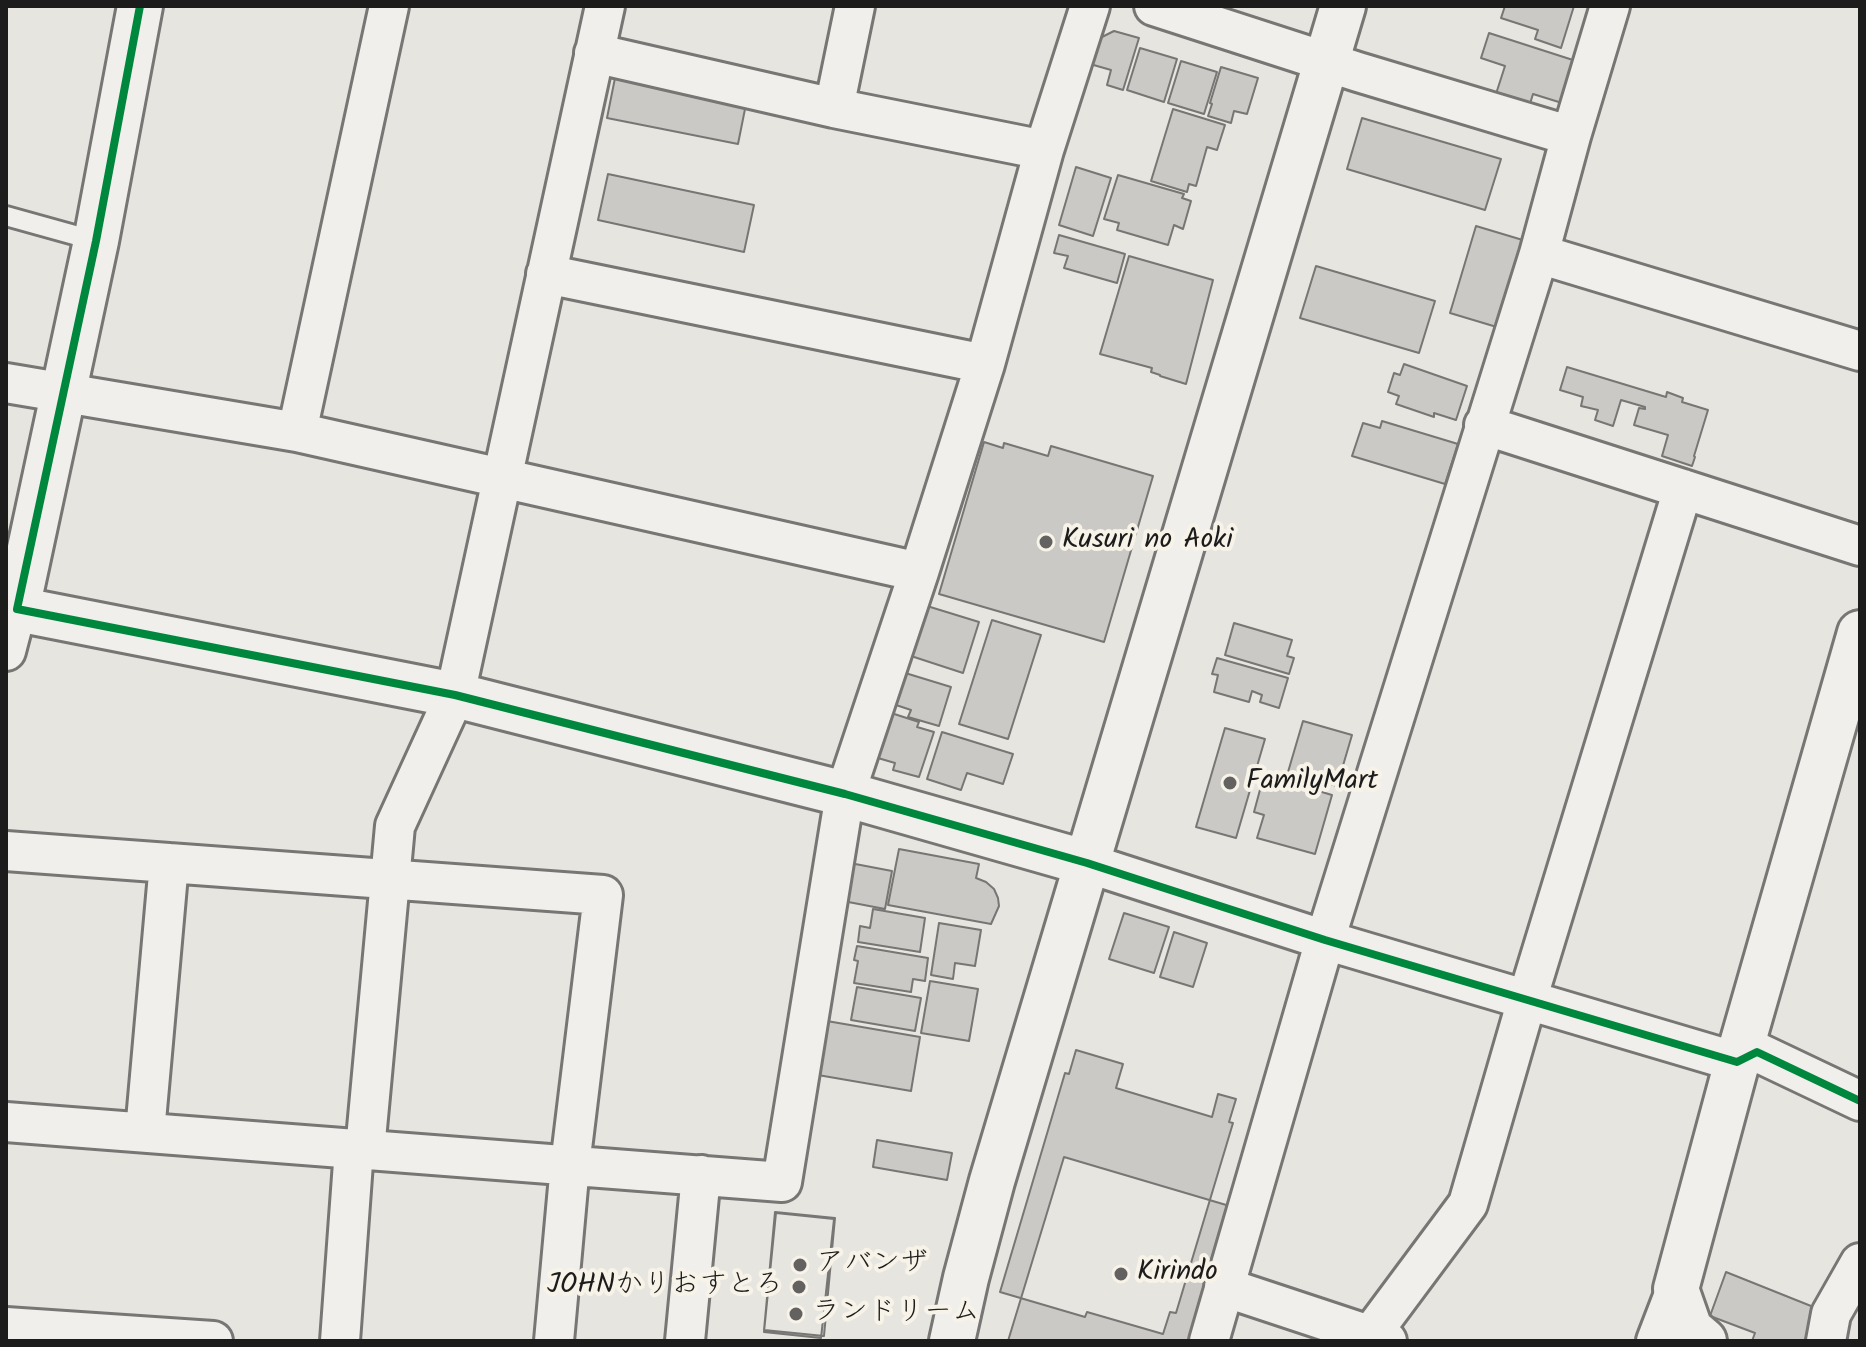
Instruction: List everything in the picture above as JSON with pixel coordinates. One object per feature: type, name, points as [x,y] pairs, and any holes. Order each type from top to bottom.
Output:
[{"type":"street","points":[[6,651],[65,392],[140,6]]},
{"type":"street","points":[[297,432],[389,6]]},
{"type":"street","points":[[340,1341],[395,826],[455,695],[605,6]]},
{"type":"street","points":[[834,108],[855,6]]},
{"type":"street","points":[[6,1122],[782,1182],[845,794],[985,364],[1044,150],[1090,6]]},
{"type":"street","points":[[1154,6],[1326,63],[1571,136]]},
{"type":"street","points":[[952,1341],[992,1181],[1343,6]]},
{"type":"street","points":[[1209,1341],[1325,940],[1539,254],[1610,6]]},
{"type":"street","points":[[594,53],[834,108],[1044,150]]},
{"type":"street","points":[[1539,254],[1860,351]]},
{"type":"street","points":[[546,274],[985,364]]},
{"type":"street","points":[[6,383],[297,432],[919,572]]},
{"type":"street","points":[[1484,425],[1860,546]]},
{"type":"street","points":[[1224,1287],[1375,1339],[1468,1204],[1683,489]]},
{"type":"street","points":[[17,609],[455,695],[845,794],[1087,863],[1325,940],[1737,1062],[1757,1052],[1860,1101]]},
{"type":"street","points":[[1656,1341],[1676,1289],[1737,1062],[1860,633]]},
{"type":"street","points":[[6,851],[603,895],[570,1165],[554,1341]]},
{"type":"street","points":[[145,1132],[169,863]]},
{"type":"street","points":[[685,1341],[701,1175]]},
{"type":"street","points":[[1826,1341],[1831,1314],[1860,1263]]},
{"type":"street","points":[[1676,1289],[1690,1329],[1704,1341]]},
{"type":"street","points":[[6,1327],[213,1341]]},
{"type":"lane","points":[[6,216],[96,241]]},
{"type":"building","points":[[1505,6],[1574,6],[1561,48],[1535,39],[1538,30],[1501,18]]},
{"type":"building","points":[[1114,31],[1139,38],[1123,90],[1107,85],[1111,70],[1090,64],[1098,39]]},
{"type":"building","points":[[1489,33],[1576,61],[1562,103],[1533,94],[1529,107],[1495,97],[1505,66],[1481,58]]},
{"type":"building","points":[[1140,48],[1177,59],[1164,102],[1127,90]]},
{"type":"building","points":[[1181,61],[1217,72],[1204,114],[1168,103]]},
{"type":"building","points":[[1221,67],[1258,78],[1247,114],[1234,111],[1231,123],[1208,116]]},
{"type":"building","points":[[615,78],[746,104],[738,144],[607,118]]},
{"type":"building","points":[[1173,109],[1225,125],[1217,150],[1207,147],[1196,186],[1189,184],[1187,192],[1151,181]]},
{"type":"building","points":[[1362,118],[1501,159],[1485,210],[1347,169]]},
{"type":"building","points":[[1076,167],[1111,178],[1093,236],[1059,225]]},
{"type":"building","points":[[608,174],[754,205],[744,252],[598,220]]},
{"type":"building","points":[[1118,175],[1184,194],[1182,198],[1191,201],[1183,229],[1174,225],[1168,245],[1117,230],[1119,223],[1104,219]]},
{"type":"building","points":[[1476,226],[1526,241],[1500,328],[1450,313]]},
{"type":"building","points":[[1059,235],[1125,254],[1117,283],[1064,268],[1068,256],[1054,253]]},
{"type":"building","points":[[1129,256],[1213,280],[1186,384],[1151,372],[1152,368],[1100,354]]},
{"type":"building","points":[[1316,266],[1435,301],[1419,353],[1300,318]]},
{"type":"building","points":[[1404,364],[1467,386],[1456,420],[1434,413],[1434,417],[1396,404],[1399,396],[1388,392],[1394,373],[1400,375]]},
{"type":"building","points":[[1567,367],[1666,397],[1667,392],[1683,398],[1682,402],[1708,410],[1692,466],[1662,456],[1668,435],[1634,425],[1639,408],[1645,407],[1621,400],[1613,426],[1595,420],[1598,410],[1581,406],[1583,397],[1560,390]]},
{"type":"building","points":[[1382,421],[1458,444],[1445,484],[1352,456],[1363,423],[1380,428]]},
{"type":"building","points":[[984,442],[1003,448],[1004,443],[1048,456],[1051,446],[1153,476],[1104,642],[939,594]]},
{"type":"building","points":[[927,606],[979,622],[963,673],[911,656]]},
{"type":"building","points":[[992,620],[1041,635],[1008,739],[959,724]]},
{"type":"building","points":[[1234,623],[1292,640],[1287,656],[1294,658],[1289,674],[1225,655]]},
{"type":"building","points":[[1217,658],[1288,678],[1279,708],[1260,702],[1262,695],[1252,691],[1249,702],[1214,692],[1218,675],[1212,674]]},
{"type":"building","points":[[902,672],[951,687],[939,726],[908,717],[911,710],[893,704]]},
{"type":"building","points":[[885,711],[919,722],[917,727],[934,732],[919,777],[893,770],[895,763],[871,756]]},
{"type":"building","points":[[1303,721],[1352,735],[1337,786],[1288,772]]},
{"type":"building","name":"FamilyMart","points":[[1225,728],[1265,739],[1236,838],[1196,827]]},
{"type":"building","points":[[942,732],[1013,754],[1003,784],[967,773],[961,790],[927,779]]},
{"type":"building","points":[[1264,775],[1332,795],[1315,854],[1257,838],[1264,815],[1254,812]]},
{"type":"building","points":[[899,849],[979,864],[976,878],[994,889],[998,898],[999,906],[991,924],[888,905]]},
{"type":"building","points":[[850,863],[892,871],[885,909],[843,901]]},
{"type":"building","points":[[873,909],[925,918],[920,952],[858,942],[860,926],[870,928]]},
{"type":"building","points":[[1124,913],[1169,927],[1154,973],[1109,959]]},
{"type":"building","points":[[939,923],[981,930],[975,966],[955,963],[953,979],[931,975]]},
{"type":"building","points":[[1174,932],[1207,943],[1193,987],[1160,977]]},
{"type":"building","points":[[857,946],[928,958],[925,981],[913,979],[911,992],[854,983]]},
{"type":"building","points":[[930,981],[978,989],[969,1041],[921,1033]]},
{"type":"building","points":[[857,987],[921,998],[915,1031],[851,1020]]},
{"type":"building","points":[[821,1020],[920,1037],[911,1091],[812,1074]]},
{"type":"building","points":[[1076,1050],[1123,1064],[1116,1088],[1212,1117],[1218,1094],[1236,1099],[1229,1122],[1233,1123],[1176,1313],[1170,1312],[1163,1334],[1087,1312],[1085,1317],[1000,1292],[1065,1073],[1069,1074]]},
{"type":"building","points":[[877,1140],[952,1153],[947,1180],[873,1167]]},
{"type":"building","name":"Kirindo","points":[[1064,1157],[1233,1207],[1193,1341],[1008,1341]]},
{"type":"building","name":"アバンザ","points":[[775,1212],[835,1218],[824,1336],[764,1330]]},
{"type":"building","name":"アバンザ","points":[[776,1213],[834,1219],[821,1338],[764,1332]]},
{"type":"building","points":[[1726,1272],[1816,1308],[1805,1340],[1808,1341],[1752,1341],[1755,1333],[1710,1316]]},
{"type":"cycle path","points":[[140,6],[96,241],[17,609],[455,695],[845,794],[1087,863],[1325,940],[1737,1062],[1757,1052],[1860,1101]]},
{"type":"place","name":"Kusuri no Aoki","points":[[1046,542]]},
{"type":"place","name":"FamilyMart","points":[[1230,783]]},
{"type":"place","name":"アバンザ","points":[[800,1265]]},
{"type":"place","name":"Kirindo","points":[[1121,1274]]},
{"type":"place","name":"JOHNかりおすとろ","points":[[799,1287]]},
{"type":"place","name":"ランドリーム","points":[[796,1314]]}]
